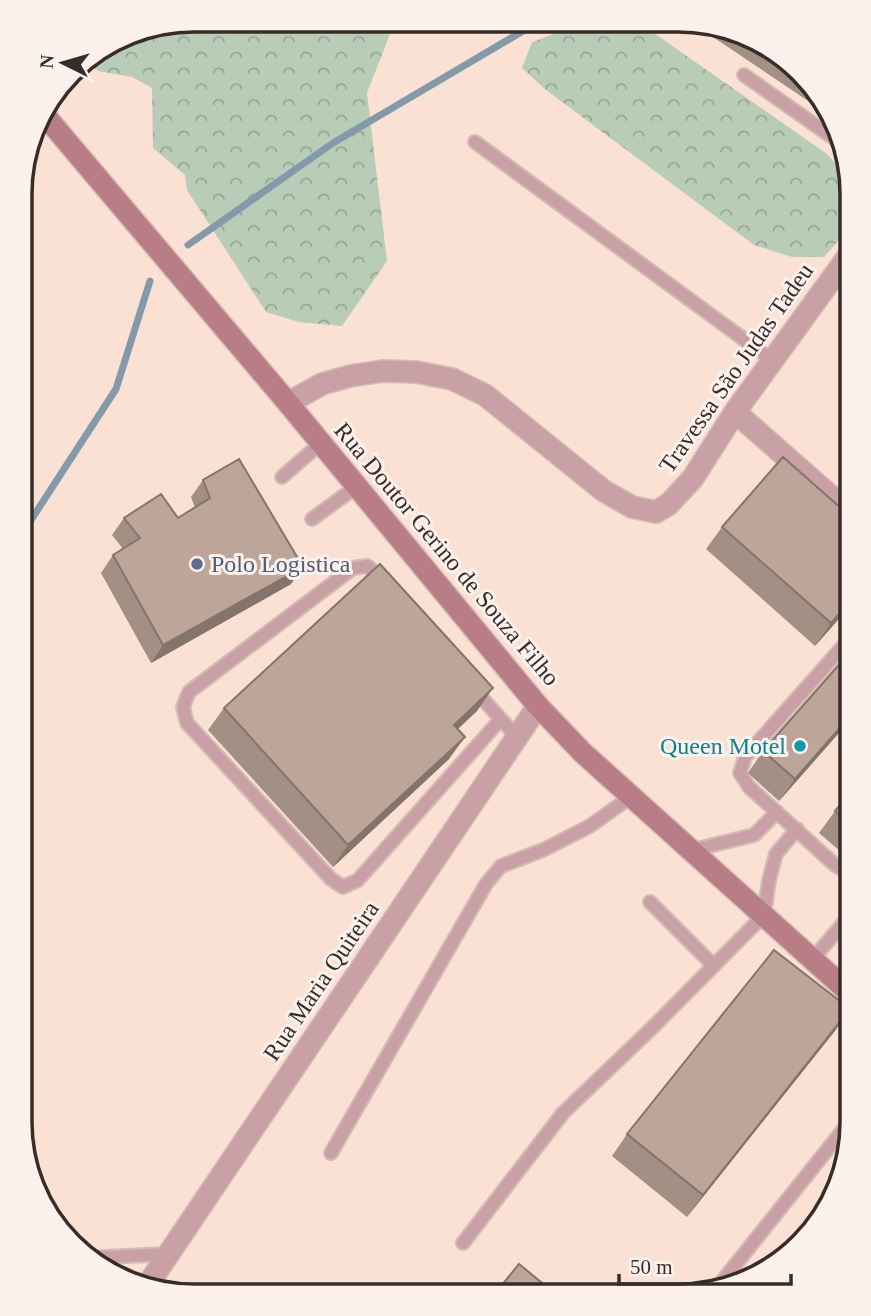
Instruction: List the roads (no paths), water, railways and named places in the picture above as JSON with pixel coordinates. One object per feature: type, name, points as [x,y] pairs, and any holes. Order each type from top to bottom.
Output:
[{"type":"main road","name":"Rua Doutor Gerino de Souza Filho","points":[[49,120],[288,403],[538,706],[583,753],[839,983]]},
{"type":"street","name":"Travessa São Judas Tadeu","points":[[288,403],[322,384],[383,371],[416,372],[452,379],[485,395],[604,491],[632,507],[656,512],[669,504],[693,478],[735,412],[840,267]]},
{"type":"street","points":[[735,412],[840,504]]},
{"type":"street","name":"Rua Maria Quiteira","points":[[152,1279],[538,706]]},
{"type":"lane","points":[[744,75],[828,134]]},
{"type":"lane","points":[[475,142],[772,360]]},
{"type":"lane","points":[[282,477],[321,443]]},
{"type":"lane","points":[[312,519],[356,487]]},
{"type":"lane","points":[[395,594],[378,572],[367,566],[353,568],[189,692],[183,708],[187,723],[331,879],[342,887],[358,880],[500,720]]},
{"type":"lane","points":[[839,867],[749,787],[740,774],[745,757],[840,650]]},
{"type":"lane","points":[[465,678],[517,737]]},
{"type":"lane","points":[[331,1153],[486,884],[501,866],[543,850],[590,826],[632,796]]},
{"type":"lane","points":[[693,850],[754,835],[777,812]]},
{"type":"lane","points":[[463,1243],[563,1113],[764,915],[776,854],[797,829]]},
{"type":"lane","points":[[650,902],[714,966]]},
{"type":"lane","points":[[813,959],[839,928]]},
{"type":"lane","points":[[726,1277],[839,1135]]},
{"type":"lane","points":[[104,1257],[168,1254]]},
{"type":"waterway","points":[[188,245],[333,143],[521,32]]},
{"type":"waterway","points":[[32,518],[116,389],[150,281]]},
{"type":"place","name":"Polo Logistica","points":[[197,564]]},
{"type":"place","name":"Queen Motel","points":[[800,746]]}]
